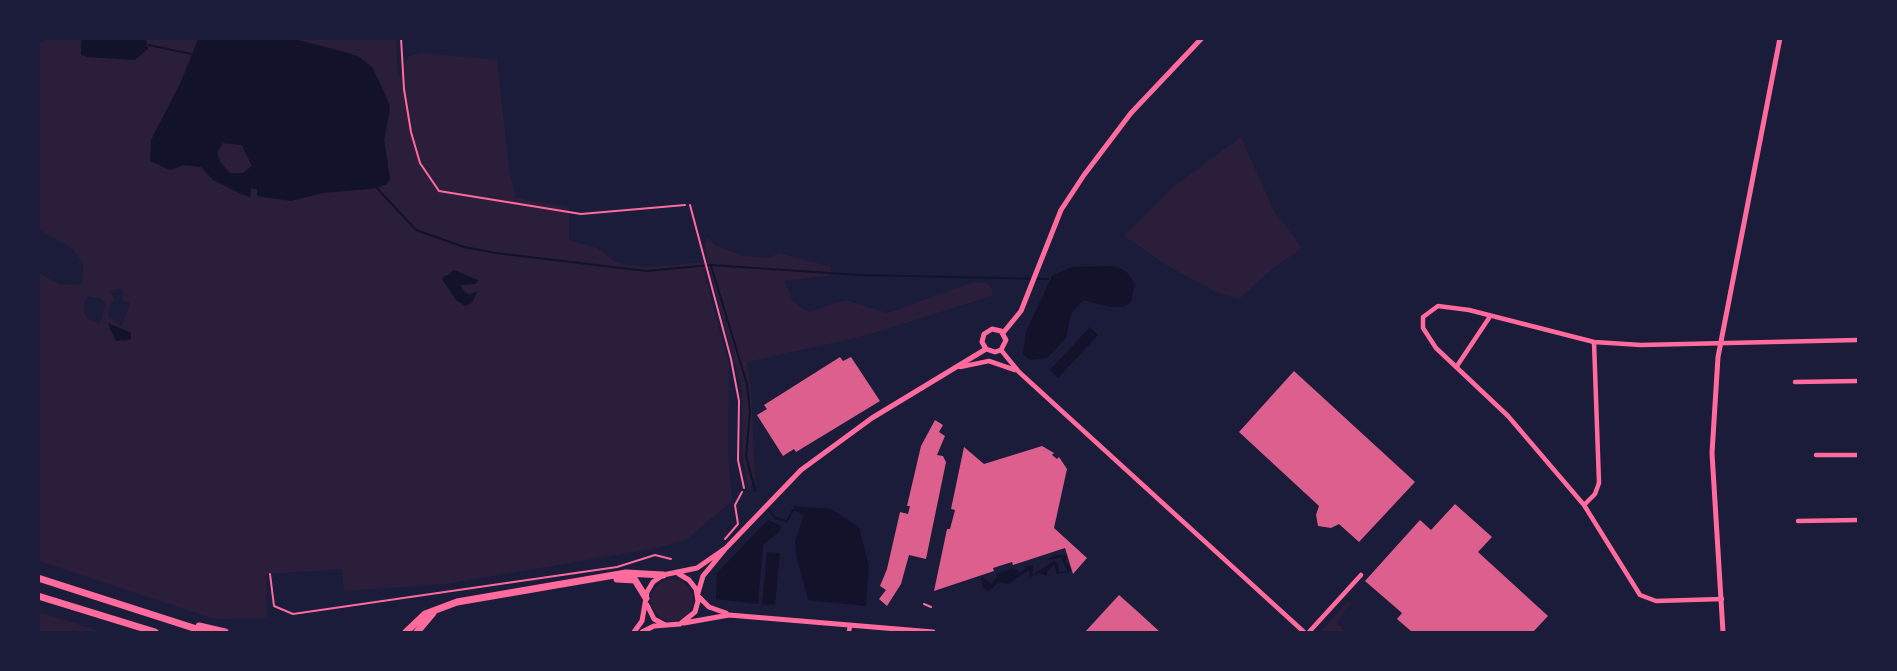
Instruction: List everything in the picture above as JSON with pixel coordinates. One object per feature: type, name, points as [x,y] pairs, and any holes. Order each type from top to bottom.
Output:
[{"type":"highway","points":[[406,632],[425,614],[449,605],[632,573],[663,575]]},
{"type":"highway","points":[[38,578],[205,632]]},
{"type":"highway","points":[[588,582],[632,579],[640,585],[646,600]]},
{"type":"highway","points":[[38,596],[155,632]]},
{"type":"highway","points":[[417,632],[429,616],[449,605]]},
{"type":"highway","points":[[170,619],[225,632]]},
{"type":"street","points":[[1003,333],[1018,317],[1061,210],[1084,175],[1131,113],[1202,38]]},
{"type":"street","points":[[1723,632],[1712,453],[1719,341],[1780,38]]},
{"type":"street","points":[[1722,599],[1648,599],[1632,586],[1584,505],[1508,416],[1436,348],[1423,328],[1423,317],[1438,306],[1469,310],[1489,318],[1594,342],[1641,345],[1719,341],[1858,340]]},
{"type":"street","points":[[1457,366],[1489,318]]},
{"type":"street","points":[[995,329],[1003,333],[1005,343],[1001,350],[995,352],[986,349],[982,342],[986,332],[995,329]]},
{"type":"street","points":[[1584,505],[1595,494],[1599,483],[1594,342]]},
{"type":"street","points":[[634,632],[642,621],[651,584],[663,575],[697,568],[819,454],[986,349]]},
{"type":"street","points":[[1001,350],[1019,372],[1304,632]]},
{"type":"street","points":[[959,367],[989,361],[1019,372]]},
{"type":"street","points":[[1795,382],[1858,381]]},
{"type":"street","points":[[1816,455],[1858,455]]},
{"type":"street","points":[[1798,521],[1858,520]]},
{"type":"street","points":[[684,623],[695,612],[703,576],[724,545]]},
{"type":"street","points":[[676,574],[689,579],[709,607],[729,615]]},
{"type":"street","points":[[1309,632],[1361,575]]},
{"type":"street","points":[[646,600],[654,619],[669,625]]},
{"type":"street","points":[[642,632],[654,626],[729,615],[933,632]]},
{"type":"street","points":[[849,632],[850,625]]},
{"type":"lane","points":[[690,205],[732,359],[739,401],[738,460],[744,488]]},
{"type":"lane","points":[[270,574],[274,606],[293,614],[617,567],[660,555],[671,559]]},
{"type":"lane","points":[[924,604],[931,607]]},
{"type":"path","points":[[401,38],[404,89],[411,132],[420,163],[439,191],[581,214],[690,205]]},
{"type":"path","points":[[724,545],[738,524],[736,505],[744,488]]},
{"type":"shaded area","points":[[82,38],[146,39],[148,49],[135,60],[87,57],[81,55]]},
{"type":"shaded area","points":[[396,38],[398,78],[409,56],[424,53],[497,60],[509,168],[516,198],[569,207],[569,240],[597,248],[617,263],[646,267],[708,262],[705,244],[708,237],[715,245],[743,256],[769,258],[779,253],[832,267],[829,276],[784,281],[793,301],[808,312],[846,300],[887,313],[974,282],[987,283],[992,289],[992,296],[864,336],[747,362],[751,388],[755,477],[749,491],[742,456],[742,391],[709,268],[703,269],[729,364],[728,454],[732,501],[686,540],[653,549],[445,584],[344,591],[342,569],[266,574],[267,618],[214,619],[39,561],[38,272],[60,285],[82,284],[83,264],[73,249],[39,230],[39,44],[48,39],[82,39],[80,48],[134,60],[139,39],[199,39],[181,82],[151,140],[177,168],[183,165],[201,167],[213,180],[250,196],[251,188],[257,189],[258,196],[266,198],[303,198],[322,193],[370,189],[390,179],[384,140],[390,115],[386,94],[372,67],[347,52],[294,39]],"holes":[[[444,275],[470,277],[474,284],[461,284],[461,288],[470,295],[477,292],[475,297],[471,301],[456,300],[442,279]],[[110,291],[124,291],[121,299],[130,303],[122,326],[108,316],[111,303],[115,299]],[[88,296],[102,299],[106,305],[99,324],[88,319],[84,312],[84,303]],[[108,327],[122,328],[131,333],[131,339],[125,342],[113,335]]]},
{"type":"shaded area","points":[[198,39],[294,39],[358,56],[372,67],[390,106],[384,140],[390,179],[387,184],[377,188],[322,193],[291,201],[257,196],[257,189],[251,188],[250,197],[239,193],[213,180],[201,167],[183,165],[170,170],[150,161],[151,140],[181,82]],"holes":[[[223,143],[242,145],[252,166],[243,173],[230,173],[220,162],[217,152]]]},
{"type":"shaded area","points":[[1241,137],[1273,209],[1302,248],[1271,270],[1239,299],[1216,292],[1168,266],[1124,236],[1172,188]]},
{"type":"shaded area","points":[[223,143],[242,145],[252,166],[243,173],[230,173],[220,162],[217,152]]},
{"type":"shaded area","points":[[1112,266],[1126,271],[1135,283],[1131,302],[1123,307],[1111,307],[1083,300],[1071,314],[1066,338],[1047,358],[1030,360],[1023,354],[1026,332],[1052,276],[1072,267]]},
{"type":"shaded area","points":[[454,270],[478,280],[476,284],[461,285],[464,293],[470,295],[477,291],[472,303],[465,306],[456,300],[442,279]]},
{"type":"shaded area","points":[[108,323],[131,333],[131,339],[116,341]]},
{"type":"shaded area","points":[[1090,327],[1098,335],[1058,378],[1050,370]]},
{"type":"shaded area","points":[[794,506],[831,509],[859,527],[869,567],[866,606],[808,600],[795,541],[804,515],[793,510]]},
{"type":"shaded area","points":[[768,520],[781,526],[780,531],[763,545],[758,604],[716,599],[717,573]]},
{"type":"shaded area","points":[[767,552],[780,553],[775,605],[762,604]]},
{"type":"shaded area","points":[[1056,555],[1067,556],[1065,562],[1071,569],[1069,572],[1056,574],[1055,564],[1047,572],[1047,576],[1039,573],[1030,577],[1029,570],[1008,584],[999,582],[989,591],[983,588],[981,576],[991,584],[997,577],[996,574],[1013,568],[1021,573],[1028,565],[1033,566],[1032,575],[1054,561],[1058,563],[1059,573],[1068,570],[1062,560],[1065,557],[1046,560]]},
{"type":"shaded area","points":[[672,579],[687,585],[693,600],[687,615],[672,621],[657,615],[651,600],[657,585]]},
{"type":"shaded area","points":[[1347,602],[1351,603],[1337,622],[1345,632],[1320,632]]},
{"type":"shaded area","points":[[39,612],[103,632],[39,632]]},
{"type":"building","points":[[840,357],[843,361],[851,357],[880,401],[796,452],[794,449],[783,456],[757,415],[767,409],[764,405]]},
{"type":"building","points":[[1294,371],[1415,482],[1359,542],[1339,524],[1331,528],[1318,526],[1316,515],[1319,506],[1239,432]]},
{"type":"building","points":[[935,420],[943,425],[939,432],[945,436],[937,455],[943,456],[946,462],[926,559],[909,555],[901,584],[887,606],[879,599],[886,590],[880,586],[887,569],[900,512],[908,514],[910,506],[907,506],[921,446]]},
{"type":"building","points":[[1042,446],[1054,453],[1052,455],[1057,459],[1059,457],[1067,469],[1054,528],[1087,558],[1073,574],[1065,548],[1013,565],[1012,562],[993,568],[994,571],[934,591],[947,529],[950,529],[955,510],[951,509],[964,447],[984,464]]},
{"type":"building","points":[[1455,504],[1492,537],[1478,552],[1548,616],[1533,632],[1412,632],[1397,619],[1402,613],[1365,581],[1420,520],[1431,530]]},
{"type":"building","points":[[1119,595],[1137,611],[1160,632],[1085,632]]},
{"type":"waterway","points":[[149,45],[191,54]]},
{"type":"waterway","points":[[376,187],[416,230],[464,247],[496,253],[646,271],[711,265],[859,275],[1048,279]]},
{"type":"waterway","points":[[711,266],[747,384],[750,412],[746,456],[755,491]]},
{"type":"waterway","points":[[769,510],[775,518],[787,521],[793,510]]}]
